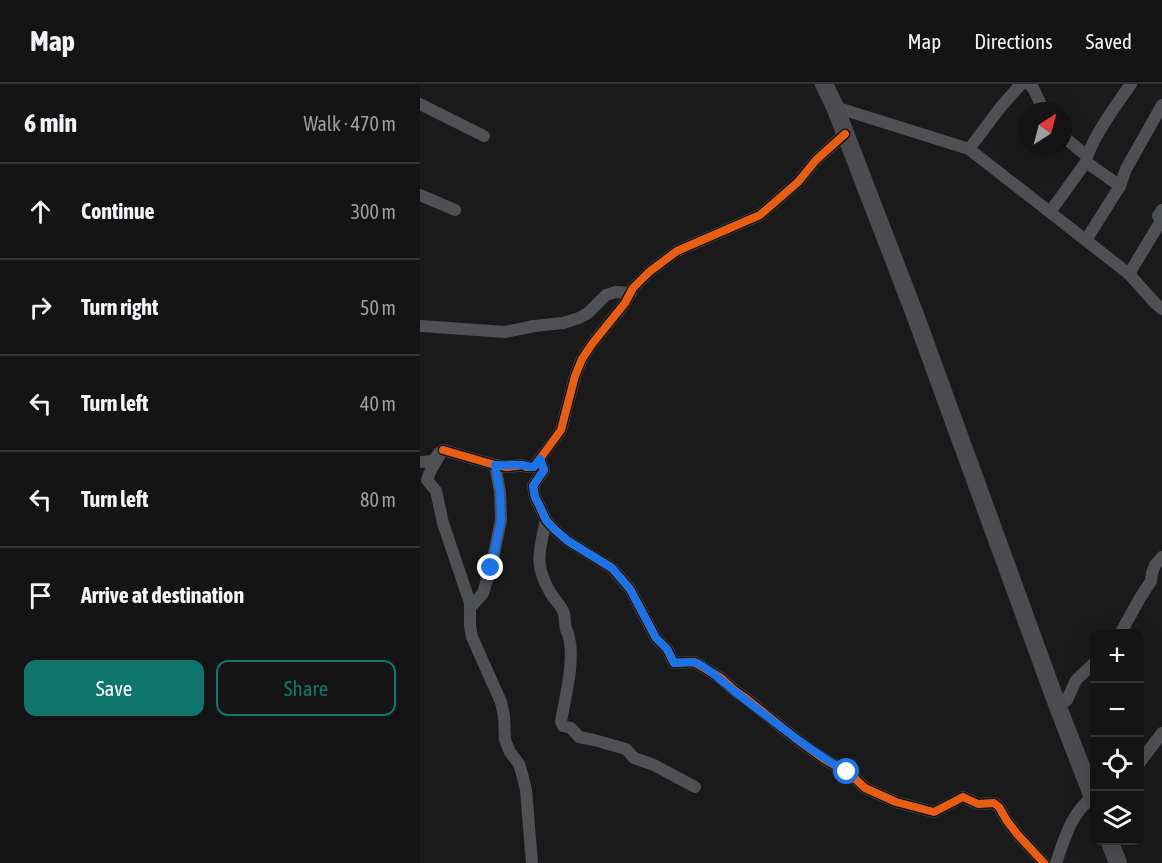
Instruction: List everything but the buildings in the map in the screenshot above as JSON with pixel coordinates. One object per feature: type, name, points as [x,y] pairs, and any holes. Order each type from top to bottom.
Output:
[{"type":"highway","points":[[824,84],[914,312],[1058,707],[1091,791]]},
{"type":"highway","points":[[1111,845],[1118,863]]},
{"type":"street","points":[[969,149],[1021,84]]},
{"type":"street","points":[[1029,84],[1040,102]]},
{"type":"street","points":[[1050,212],[1086,159],[1112,112],[1131,84]]},
{"type":"street","points":[[420,104],[484,136]]},
{"type":"street","points":[[1086,240],[1120,186],[1126,169],[1162,105]]},
{"type":"street","points":[[835,107],[969,149],[1129,274],[1160,302]]},
{"type":"street","points":[[443,450],[495,465],[534,467],[561,430],[575,376],[582,360],[649,272],[677,251],[760,215],[798,182],[816,160],[845,134]]},
{"type":"street","points":[[1072,145],[1120,186]]},
{"type":"street","points":[[420,195],[455,210]]},
{"type":"street","points":[[1129,274],[1162,219],[1158,216],[1162,210]]},
{"type":"street","points":[[420,326],[505,332],[563,323],[588,313],[606,295],[616,292],[631,293]]},
{"type":"street","points":[[420,462],[433,460],[443,450]]},
{"type":"street","points":[[443,450],[426,480],[436,492],[443,524],[471,608],[472,637],[501,702],[505,740],[522,774],[532,863]]},
{"type":"street","points":[[540,459],[544,470],[533,486],[535,497],[546,520],[560,535],[612,568],[630,589],[656,638],[667,649],[674,663],[694,662],[721,678],[795,738],[850,774],[865,788],[896,802],[934,812],[963,798],[978,804],[994,803],[1040,859],[1061,848]]},
{"type":"street","points":[[471,608],[483,593],[501,520],[500,492],[495,465]]},
{"type":"street","points":[[546,520],[539,563],[547,588],[563,610],[565,627],[570,638],[571,654],[561,721],[563,726],[571,728],[579,737],[626,749],[633,758],[654,765],[695,787]]},
{"type":"street","points":[[1122,629],[1151,581],[1155,565],[1162,557]]},
{"type":"street","points":[[1058,707],[1066,700],[1076,680],[1090,667]]},
{"type":"street","points":[[1144,757],[1162,733]]},
{"type":"street","points":[[1056,863],[1078,813],[1084,803],[1090,800]]},
{"type":"cycle path","points":[[443,450],[495,465],[534,467],[561,430],[575,376],[582,359],[625,303],[633,288],[649,272],[677,251],[760,215],[798,182],[816,160],[845,134]]},
{"type":"cycle path","points":[[540,459],[544,470],[533,486],[535,497],[546,520],[568,541],[612,568],[630,589],[656,638],[667,649],[674,663],[694,662],[721,678],[824,759],[850,774],[865,788],[896,802],[934,812],[963,797],[978,804],[994,803],[1018,835],[1044,863]]},
{"type":"route","points":[[491,568],[501,520],[500,492],[495,465],[534,467],[540,459],[544,470],[533,486],[535,497],[546,520],[568,541],[612,568],[630,589],[656,638],[667,649],[674,663],[694,662],[721,678],[795,738],[847,772]]}]
